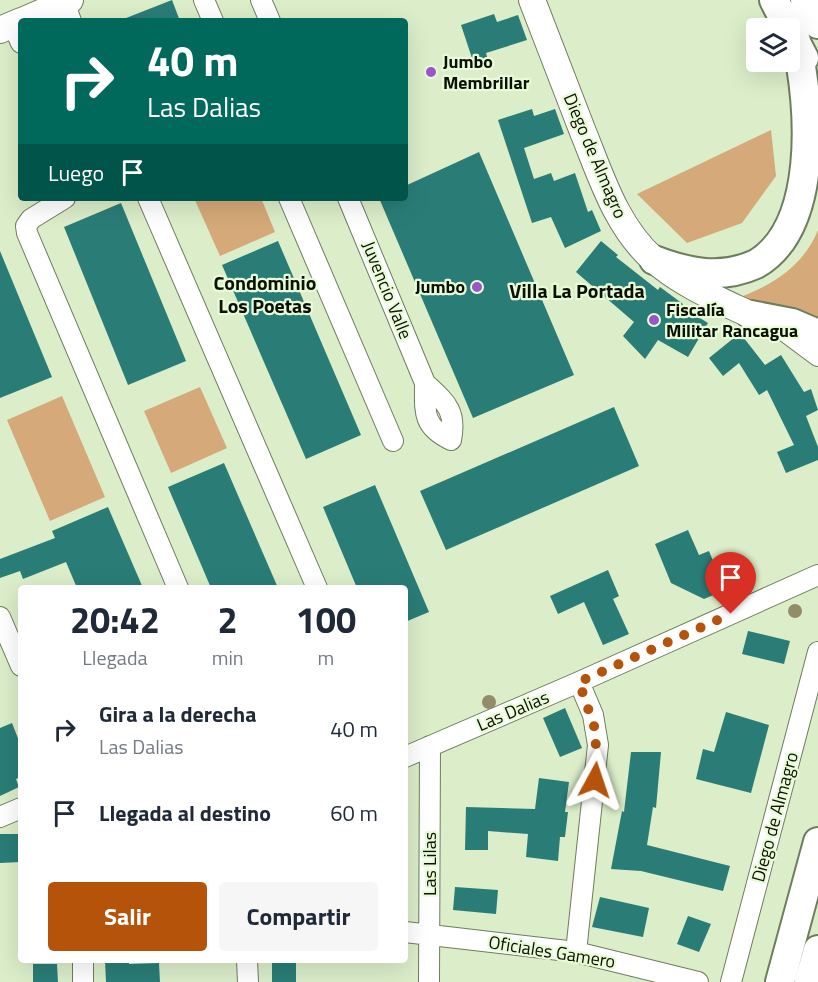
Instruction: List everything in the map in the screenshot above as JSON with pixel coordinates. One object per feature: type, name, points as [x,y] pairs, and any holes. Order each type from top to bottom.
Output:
[{"type":"highway","points":[[774,0],[807,33],[818,90]]},
{"type":"highway","points":[[654,260],[698,273],[731,272],[765,260],[785,243],[793,231],[806,204],[813,166],[805,0]]},
{"type":"highway","points":[[752,315],[792,323],[818,334]]},
{"type":"highway","points":[[780,982],[818,842]]},
{"type":"highway","points":[[809,982],[818,950]]},
{"type":"main road","name":"Diego de Almagro","points":[[532,0],[611,200],[626,226],[654,260],[699,291],[752,315]]},
{"type":"main road","points":[[42,18],[69,8]]},
{"type":"street","points":[[204,0],[212,18]]},
{"type":"street","points":[[261,0],[269,18]]},
{"type":"street","points":[[60,201],[31,219],[26,226],[27,233],[177,585]]},
{"type":"street","points":[[149,201],[317,585]]},
{"type":"street","points":[[290,201],[393,441]]},
{"type":"street","name":"Juvencio Valle","points":[[349,201],[425,383]]},
{"type":"street","name":"Diego de Almagro","points":[[752,315],[795,336],[818,356]]},
{"type":"street","name":"Las Dalias","points":[[408,756],[818,575]]},
{"type":"street","points":[[0,617],[18,659]]},
{"type":"street","name":"Diego de Almagro","points":[[731,982],[818,652]]},
{"type":"street","points":[[576,952],[598,745],[593,715],[579,682]]},
{"type":"street","name":"Las Lilas","points":[[429,982],[430,746]]},
{"type":"street","points":[[0,817],[18,809]]},
{"type":"street","name":"Oficiales Gamero","points":[[408,932],[576,952],[698,982]]},
{"type":"street","points":[[83,963],[83,982]]},
{"type":"street","points":[[247,963],[248,982]]},
{"type":"shaded area","points":[[771,130],[776,176],[742,223],[687,243],[637,194]]},
{"type":"shaded area","points":[[195,201],[262,201],[275,232],[220,256]]},
{"type":"shaded area","points":[[818,230],[818,325],[735,299],[761,288],[784,274],[804,254]]},
{"type":"shaded area","points":[[200,387],[227,448],[171,473],[144,411]]},
{"type":"shaded area","points":[[62,396],[105,497],[50,521],[7,420]]},
{"type":"building","points":[[172,0],[179,18],[126,18]]},
{"type":"building","points":[[494,14],[497,22],[518,15],[527,40],[486,53],[488,60],[474,64],[461,25]]},
{"type":"building","points":[[532,109],[534,116],[555,109],[564,134],[524,148],[534,179],[551,173],[554,181],[575,173],[588,212],[592,210],[601,231],[565,248],[551,217],[532,223],[498,120]]},
{"type":"building","name":"Jumbo","points":[[479,152],[574,375],[473,418],[380,201],[408,201],[408,185]]},
{"type":"building","points":[[121,203],[186,361],[128,385],[64,227]]},
{"type":"building","points":[[278,241],[361,435],[306,459],[222,265]]},
{"type":"building","points":[[601,241],[618,255],[616,257],[658,290],[660,287],[683,304],[682,307],[708,323],[688,357],[658,340],[645,359],[623,336],[634,322],[576,272]]},
{"type":"building","points":[[0,251],[52,377],[0,398]]},
{"type":"building","points":[[740,333],[765,365],[781,355],[804,392],[811,389],[818,410],[806,416],[818,447],[818,460],[786,473],[777,452],[794,445],[767,390],[759,395],[739,363],[723,376],[709,358]]},
{"type":"building","points":[[614,407],[639,466],[446,550],[420,491]]},
{"type":"building","points":[[224,463],[277,585],[210,585],[168,487]]},
{"type":"building","points":[[375,485],[429,612],[408,621],[408,585],[356,585],[323,507]]},
{"type":"building","points":[[108,507],[142,585],[76,585],[66,562],[23,579],[20,571],[0,578],[0,559],[55,538],[52,531]]},
{"type":"building","points":[[688,530],[699,555],[709,551],[725,590],[704,599],[671,583],[655,544]]},
{"type":"building","points":[[608,570],[619,596],[613,599],[629,634],[603,645],[584,602],[558,614],[550,596]]},
{"type":"building","points":[[748,631],[790,641],[784,664],[742,654]]},
{"type":"building","points":[[565,708],[582,748],[560,757],[543,718]]},
{"type":"building","points":[[726,712],[769,725],[751,793],[696,779],[703,749],[714,752]]},
{"type":"building","points":[[12,723],[18,738],[18,778],[16,779],[18,787],[0,796],[0,728]]},
{"type":"building","points":[[631,752],[661,752],[656,808],[653,807],[647,845],[730,866],[723,891],[641,871],[611,869],[622,811],[624,812]]},
{"type":"building","points":[[539,778],[569,782],[565,812],[568,812],[565,837],[560,837],[558,861],[526,857],[528,834],[488,831],[488,850],[465,850],[466,807],[535,809]]},
{"type":"building","points":[[0,834],[18,834],[18,862],[0,863]]},
{"type":"building","points":[[455,887],[498,890],[496,914],[453,910]]},
{"type":"building","points":[[600,897],[649,908],[643,937],[592,927]]},
{"type":"building","points":[[688,916],[711,924],[699,952],[677,944]]},
{"type":"building","points":[[105,963],[159,963],[160,982],[106,982]]},
{"type":"building","points":[[272,963],[296,963],[296,982],[272,982]]},
{"type":"building","points":[[33,964],[57,964],[58,982],[33,982]]},
{"type":"place","name":"Jumbo Membrillar","points":[[431,72]]},
{"type":"place","name":"Jumbo","points":[[477,287]]},
{"type":"place","name":"Fiscalía Militar Rancagua","points":[[654,320]]},
{"type":"district","name":"Villa La Portada","points":[[577,291]]},
{"type":"district","name":"Condominio Los Poetas","points":[[265,294]]},
{"type":"route","points":[[595,780],[598,745],[596,732],[593,715],[579,682],[731,614]]}]
